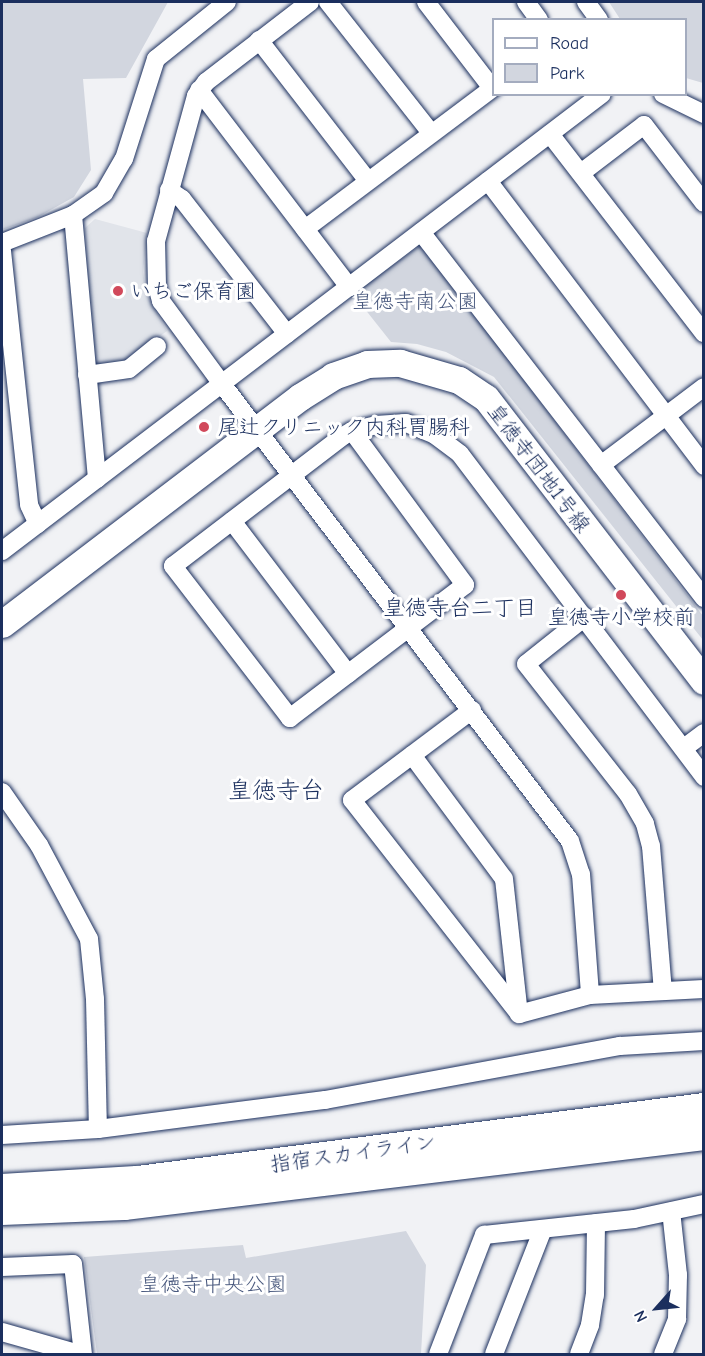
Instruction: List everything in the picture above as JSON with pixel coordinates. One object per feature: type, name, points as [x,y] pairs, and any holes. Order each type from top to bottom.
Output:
[{"type":"main road","name":"指宿スカイライン","points":[[2,1189],[138,1181],[704,1108]]},
{"type":"main road","name":"指宿スカイライン","points":[[2,1210],[124,1205],[704,1135]]},
{"type":"street","points":[[2,243],[90,206],[118,172],[156,59],[227,2]]},
{"type":"street","points":[[310,2],[259,40],[199,90],[153,256],[161,301],[472,710],[575,850],[581,874],[590,995]]},
{"type":"street","points":[[328,2],[431,134]]},
{"type":"street","points":[[426,2],[492,86]]},
{"type":"street","points":[[525,2],[537,18]]},
{"type":"street","points":[[586,2],[598,18]]},
{"type":"street","points":[[259,40],[368,181]]},
{"type":"street","points":[[305,229],[492,88]]},
{"type":"street","points":[[199,90],[349,287]]},
{"type":"street","points":[[2,551],[598,96]]},
{"type":"street","points":[[667,96],[704,114]]},
{"type":"street","points":[[581,173],[644,125],[704,203]]},
{"type":"street","points":[[550,134],[704,333]]},
{"type":"street","points":[[488,181],[704,466]]},
{"type":"street","points":[[170,190],[182,198],[287,334]]},
{"type":"street","points":[[73,215],[97,479]]},
{"type":"street","points":[[421,232],[704,598]]},
{"type":"street","points":[[2,251],[29,505],[38,524]]},
{"type":"street","points":[[87,375],[129,369],[157,346]]},
{"type":"street","name":"皇徳寺団地1号線","points":[[2,624],[333,376],[367,364],[400,363],[459,380],[486,398],[704,681]]},
{"type":"street","points":[[601,465],[704,387]]},
{"type":"street","points":[[352,431],[465,585],[290,718],[173,566],[352,431],[406,423],[448,443],[472,469],[684,747],[704,777]]},
{"type":"street","points":[[232,521],[348,674]]},
{"type":"street","points":[[585,617],[526,664],[628,794],[645,824],[651,846],[663,991]]},
{"type":"street","points":[[472,710],[352,800],[519,1014]]},
{"type":"street","points":[[684,747],[704,733]]},
{"type":"street","points":[[412,755],[504,879],[519,1014]]},
{"type":"street","points":[[2,792],[39,845],[89,939],[95,999],[98,1129]]},
{"type":"street","points":[[519,1014],[590,995],[704,989]]},
{"type":"street","points":[[2,1135],[98,1129],[326,1100],[620,1046],[704,1041]]},
{"type":"street","points":[[438,1354],[484,1235],[596,1223],[704,1204]]},
{"type":"street","points":[[663,1354],[677,1319],[678,1275],[671,1211]]},
{"type":"street","points":[[579,1354],[590,1325],[595,1295],[596,1223]]},
{"type":"street","points":[[494,1354],[543,1229]]},
{"type":"street","points":[[2,1267],[73,1263],[81,1354],[2,1332]]},
{"type":"shaded area","name":"いちご保育園","points":[[95,219],[147,233],[143,272],[147,296],[167,331],[129,359],[100,366],[94,361],[85,228]]},
{"type":"green space","points":[[2,2],[168,2],[126,78],[83,79],[91,170],[74,197],[38,217],[2,230]]},
{"type":"green space","points":[[609,2],[703,2],[703,83],[687,78],[687,18],[619,18]]},
{"type":"green space","name":"皇徳寺南公園","points":[[421,245],[703,616],[703,640],[494,377],[446,352],[417,344],[391,342],[353,294]]},
{"type":"green space","name":"皇徳寺中央公園","points":[[406,1231],[426,1265],[421,1354],[97,1354],[84,1257],[243,1245],[246,1258]]},
{"type":"place","name":"いちご保育園","points":[[118,291]]},
{"type":"place","name":"尾辻クリニック内科胃腸科","points":[[204,427]]},
{"type":"place","name":"皇徳寺小学校前","points":[[621,595]]},
{"type":"district","name":"皇徳寺台二丁目","points":[[460,609]]},
{"type":"district","name":"皇徳寺台","points":[[276,791]]}]
